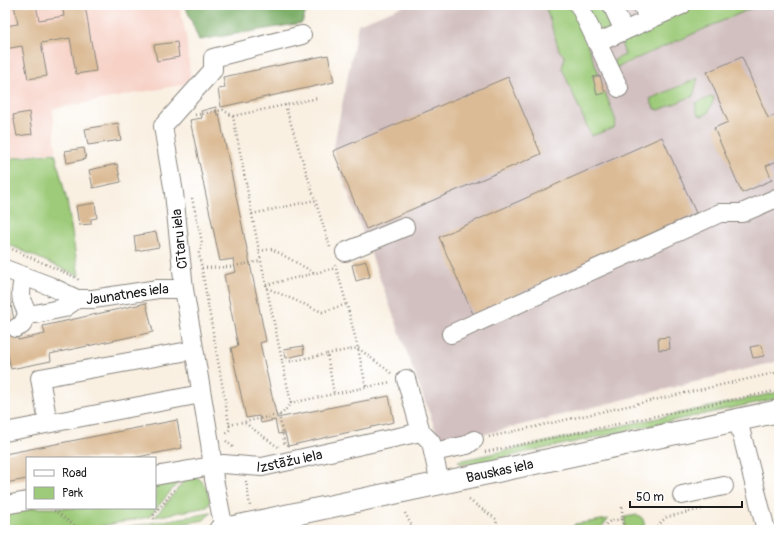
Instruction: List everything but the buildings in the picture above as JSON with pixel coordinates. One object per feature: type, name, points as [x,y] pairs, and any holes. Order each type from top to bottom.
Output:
[{"type":"main road","name":"Bauskas iela","points":[[222,530],[779,411]]},
{"type":"street","points":[[579,5],[619,88]]},
{"type":"street","points":[[612,5],[624,31]]},
{"type":"street","points":[[597,43],[624,31],[645,12],[676,6]]},
{"type":"street","name":"Cītaru iela","points":[[222,530],[210,443],[184,289],[174,193],[163,126],[213,70],[213,58],[302,35]]},
{"type":"street","points":[[451,334],[720,213],[742,213],[779,197]]},
{"type":"street","points":[[337,255],[405,227]]},
{"type":"street","name":"Jaunatnes iela","points":[[5,269],[50,286],[81,293],[93,299],[158,289],[184,289]]},
{"type":"street","points":[[24,276],[20,296],[23,307],[28,313],[35,314],[64,308],[81,293]]},
{"type":"street","points":[[16,328],[22,325],[28,313]]},
{"type":"street","points":[[48,423],[40,378],[194,350]]},
{"type":"street","points":[[403,379],[421,432],[431,442],[440,484]]},
{"type":"street","points":[[5,432],[201,394]]},
{"type":"street","points":[[738,420],[766,530]]},
{"type":"street","name":"Izstāžu iela","points":[[156,476],[223,464],[262,467],[286,456],[421,432]]},
{"type":"street","points":[[433,452],[467,445],[477,446]]},
{"type":"street","points":[[682,495],[724,486]]},
{"type":"street","points":[[5,505],[26,501]]},
{"type":"path","points":[[190,116],[223,110],[233,116],[318,98]]},
{"type":"path","points":[[285,105],[315,200],[337,255],[336,268],[347,304],[366,387]]},
{"type":"path","points":[[233,116],[266,286],[291,403]]},
{"type":"path","points":[[192,196],[202,242],[199,253],[230,429],[218,442],[210,443]]},
{"type":"path","points":[[252,214],[315,200]]},
{"type":"path","points":[[5,246],[77,278],[81,293]]},
{"type":"path","points":[[259,251],[272,249],[315,273]]},
{"type":"path","points":[[182,271],[202,268],[230,267],[261,261]]},
{"type":"path","points":[[266,286],[336,268]]},
{"type":"path","points":[[266,286],[322,312],[347,304]]},
{"type":"path","points":[[282,363],[358,348],[403,379]]},
{"type":"path","points":[[327,354],[334,394]]},
{"type":"path","points":[[477,446],[779,372]]},
{"type":"path","points":[[229,425],[282,414],[291,403],[403,379]]},
{"type":"path","points":[[477,446],[779,390]]},
{"type":"path","points":[[279,415],[286,448],[286,456]]},
{"type":"path","points":[[244,423],[286,456]]},
{"type":"path","points":[[154,519],[153,516],[186,476],[186,470]]},
{"type":"path","points":[[469,500],[496,519],[497,528]]},
{"type":"path","points":[[622,507],[623,530]]},
{"type":"path","points":[[656,530],[662,521],[667,517],[706,508]]},
{"type":"path","points":[[52,509],[81,530]]},
{"type":"path","points":[[405,513],[414,530]]},
{"type":"path","points":[[600,530],[610,521],[623,519]]},
{"type":"shaded area","points":[[5,5],[179,5],[186,35],[191,83],[53,109],[56,151],[5,158]]},
{"type":"shaded area","points":[[406,5],[779,5],[779,361],[441,445],[333,151],[358,24]]},
{"type":"green space","points":[[185,5],[308,5],[302,23],[199,40]]},
{"type":"green space","points":[[545,5],[573,5],[589,40],[587,45],[599,74],[593,77],[599,94],[605,92],[616,121],[614,128],[591,136],[562,68],[565,57],[559,50]]},
{"type":"green space","points":[[586,5],[610,5],[619,26],[599,35]]},
{"type":"green space","points":[[694,5],[759,5],[615,68],[614,60],[625,55],[621,42],[627,35]]},
{"type":"green space","points":[[698,78],[693,96],[659,110],[654,108],[650,99]]},
{"type":"green space","points":[[713,96],[714,99],[708,113],[702,116],[699,115],[696,111],[696,103]]},
{"type":"green space","points":[[55,153],[67,201],[79,276],[5,243],[5,159]]},
{"type":"green space","points":[[779,392],[779,398],[473,464],[462,464],[458,461]]},
{"type":"green space","points":[[194,476],[198,478],[206,487],[210,503],[207,507],[155,517],[187,477]]},
{"type":"green space","points":[[182,478],[156,509],[156,482]]},
{"type":"green space","points":[[26,508],[156,509],[149,517],[79,530],[5,530],[5,517],[9,511]]},
{"type":"green space","points":[[211,513],[204,520],[147,530],[123,530],[122,528]]},
{"type":"green space","points":[[637,515],[644,521],[644,530],[625,530],[625,517]]},
{"type":"green space","points":[[608,519],[599,530],[570,530],[575,524]]}]
